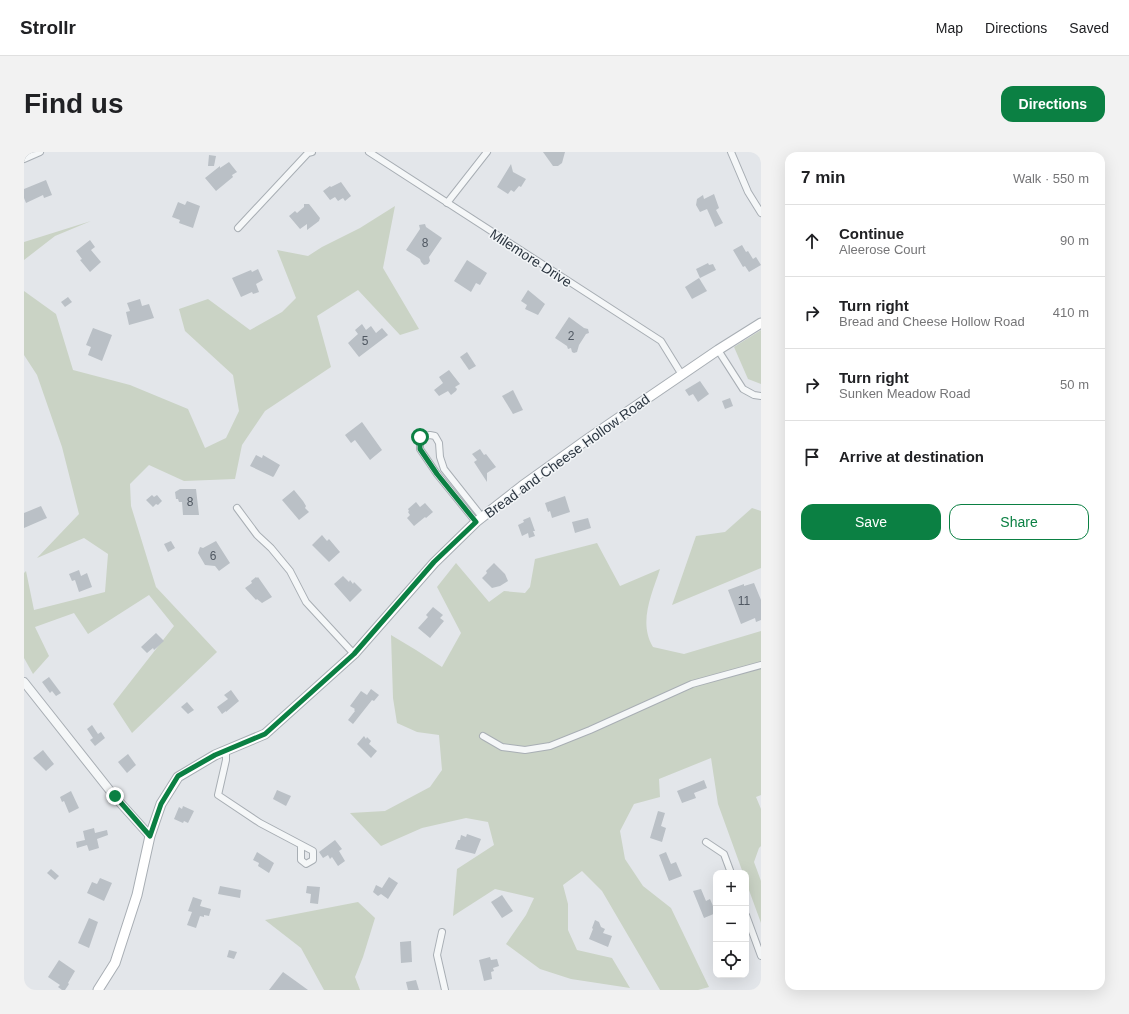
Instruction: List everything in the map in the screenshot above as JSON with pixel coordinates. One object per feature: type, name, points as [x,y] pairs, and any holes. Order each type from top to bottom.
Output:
[{"type":"main road","name":"Bread and Cheese Hollow Road","points":[[98,990],[115,963],[136,895],[150,836],[161,804],[178,776],[215,755],[265,734],[354,654],[434,562],[479,519],[572,450],[718,350],[761,323]]},
{"type":"street","points":[[24,159],[40,152]]},
{"type":"street","points":[[238,228],[308,153],[312,152]]},
{"type":"street","name":"Milemore Drive","points":[[369,152],[660,341],[682,375]]},
{"type":"street","points":[[447,203],[487,152]]},
{"type":"street","points":[[731,152],[748,192],[761,213]]},
{"type":"street","points":[[718,350],[743,389],[754,395],[761,396]]},
{"type":"street","points":[[430,435],[434,436],[439,444],[440,457],[444,469],[479,519],[437,474],[420,449],[420,437],[430,435]]},
{"type":"street","points":[[237,508],[290,571],[306,602],[354,654]]},
{"type":"street","points":[[483,736],[502,747],[525,750],[550,746],[692,684],[761,665]]},
{"type":"street","points":[[24,682],[115,796],[150,836]]},
{"type":"street","points":[[226,750],[226,760],[218,795],[260,823],[301,845]]},
{"type":"street","points":[[706,842],[724,854],[730,870]]},
{"type":"street","points":[[749,923],[761,956]]},
{"type":"street","points":[[442,932],[437,955],[445,990]]},
{"type":"green space","points":[[395,206],[383,268],[419,329],[400,335],[358,290],[317,316],[331,367],[265,411],[242,445],[235,479],[184,481],[149,465],[130,484],[131,506],[156,587],[217,652],[132,733],[113,704],[174,626],[149,595],[88,634],[74,613],[35,627],[49,656],[33,674],[24,658],[24,573],[26,571],[34,610],[105,592],[108,554],[84,538],[37,558],[79,514],[62,447],[37,375],[24,355],[24,291],[56,314],[73,370],[130,385],[188,409],[205,448],[226,438],[239,411],[233,375],[185,331],[179,309],[208,299],[250,330],[282,312],[296,298],[277,250],[308,256],[322,247],[360,228]]},
{"type":"green space","points":[[91,221],[55,236],[24,260],[24,242]]},
{"type":"green space","points":[[761,330],[761,384],[748,379],[734,347]]},
{"type":"green space","points":[[752,508],[761,511],[761,568],[672,605],[696,536],[725,532]]},
{"type":"green space","points":[[597,543],[620,586],[660,569],[650,598],[647,618],[647,628],[653,647],[684,654],[761,631],[761,795],[756,797],[761,809],[761,846],[754,862],[761,881],[761,923],[749,890],[749,870],[742,870],[718,804],[711,758],[659,779],[660,797],[634,804],[620,831],[625,859],[643,886],[671,908],[709,987],[698,990],[660,990],[602,891],[582,871],[563,885],[568,904],[568,930],[577,950],[612,958],[630,988],[571,979],[540,969],[506,944],[526,915],[534,898],[495,889],[453,916],[457,869],[494,845],[488,822],[466,818],[422,828],[381,846],[350,813],[385,811],[430,787],[442,770],[439,735],[417,732],[397,723],[393,698],[391,635],[442,667],[461,633],[437,587],[456,563],[489,602],[504,591],[525,593],[530,587],[535,559]]},
{"type":"green space","points":[[358,902],[375,918],[355,977],[360,990],[324,990],[301,948],[265,920]]},
{"type":"building","points":[[543,152],[565,152],[562,163],[558,166],[553,166]]},
{"type":"building","points":[[209,155],[216,156],[214,166],[208,166]]},
{"type":"building","points":[[229,162],[237,172],[216,191],[205,178],[220,166],[220,168]]},
{"type":"building","points":[[511,164],[513,172],[526,179],[521,187],[519,186],[514,192],[511,190],[508,194],[497,187]]},
{"type":"building","points":[[46,180],[52,195],[44,198],[43,195],[26,203],[24,198],[24,189]]},
{"type":"building","points":[[341,182],[351,196],[345,201],[343,198],[338,201],[335,197],[330,200],[323,191],[330,186],[331,187]]},
{"type":"building","points":[[714,194],[719,208],[716,210],[723,223],[715,227],[707,209],[700,212],[696,205],[697,199],[703,195],[704,199]]},
{"type":"building","points":[[187,201],[200,206],[193,228],[179,223],[180,220],[172,217],[178,202],[185,205]]},
{"type":"building","points":[[304,204],[309,204],[320,218],[319,221],[307,230],[307,224],[300,229],[289,216],[295,211],[297,213],[304,207]]},
{"type":"building","points":[[425,224],[426,227],[442,238],[429,257],[430,261],[428,264],[424,265],[420,259],[406,250],[420,229],[419,225]]},
{"type":"building","points":[[90,240],[95,247],[91,250],[101,262],[90,272],[80,260],[82,259],[76,251]]},
{"type":"building","points":[[742,245],[746,252],[748,251],[753,259],[756,257],[761,265],[749,272],[745,266],[743,267],[733,250]]},
{"type":"building","points":[[467,260],[487,273],[480,285],[476,283],[471,292],[454,281]]},
{"type":"building","points":[[708,263],[709,265],[713,264],[716,270],[700,278],[696,269]]},
{"type":"building","points":[[258,269],[263,280],[256,284],[259,292],[253,294],[252,292],[241,297],[232,278],[251,270],[252,272]]},
{"type":"building","points":[[699,278],[707,291],[692,299],[685,287]]},
{"type":"building","points":[[528,290],[545,304],[538,315],[525,309],[527,305],[521,301]]},
{"type":"building","points":[[68,297],[72,302],[65,307],[61,302]]},
{"type":"building","points":[[140,299],[142,306],[149,304],[154,318],[129,325],[126,312],[130,311],[127,303]]},
{"type":"building","points":[[569,317],[584,328],[588,329],[589,333],[586,334],[579,345],[577,352],[574,353],[572,352],[571,348],[568,349],[567,346],[555,338]]},
{"type":"building","points":[[362,324],[366,330],[371,326],[376,333],[382,328],[388,335],[359,357],[348,343],[358,334],[355,330]]},
{"type":"building","points":[[93,328],[112,335],[102,361],[88,355],[91,347],[86,345]]},
{"type":"building","points":[[467,352],[476,366],[469,370],[460,357]]},
{"type":"building","points":[[449,370],[460,384],[455,387],[457,389],[456,391],[451,395],[448,391],[439,396],[434,390],[443,383],[439,377]]},
{"type":"building","points":[[700,381],[709,394],[698,402],[693,394],[689,396],[685,390]]},
{"type":"building","points":[[513,390],[523,410],[513,414],[502,396]]},
{"type":"building","points":[[730,398],[733,406],[725,409],[722,401]]},
{"type":"building","points":[[362,422],[382,450],[370,460],[355,440],[351,443],[345,435]]},
{"type":"building","points":[[480,449],[496,467],[487,473],[487,482],[474,462],[477,460],[472,454]]},
{"type":"building","points":[[256,455],[262,458],[263,455],[280,465],[273,477],[250,466]]},
{"type":"building","points":[[180,489],[196,489],[199,515],[183,515],[182,502],[179,502],[178,499],[176,499],[175,492]]},
{"type":"building","points":[[294,490],[303,501],[306,506],[305,508],[309,512],[299,520],[282,500]]},
{"type":"building","points":[[152,495],[154,497],[157,495],[162,501],[153,507],[146,500]]},
{"type":"building","points":[[565,496],[570,512],[552,518],[545,503]]},
{"type":"building","points":[[416,502],[420,507],[425,503],[433,512],[414,526],[407,518],[410,515],[408,509]]},
{"type":"building","points":[[41,506],[47,518],[24,528],[24,513]]},
{"type":"building","points":[[530,517],[535,531],[533,531],[535,536],[529,538],[528,533],[522,536],[518,525],[524,522],[523,520]]},
{"type":"building","points":[[588,518],[591,528],[575,533],[572,522]]},
{"type":"building","points":[[322,535],[327,541],[329,539],[340,552],[329,562],[312,545]]},
{"type":"building","points":[[171,541],[175,548],[168,552],[164,544]]},
{"type":"building","points":[[216,541],[230,563],[219,571],[215,566],[205,565],[198,553],[200,547],[203,548]]},
{"type":"building","points":[[494,563],[505,574],[508,581],[500,586],[492,588],[482,578],[487,573],[486,571]]},
{"type":"building","points":[[79,570],[81,576],[87,573],[92,587],[79,592],[75,580],[72,581],[69,574]]},
{"type":"building","points":[[343,576],[349,582],[350,580],[353,584],[354,582],[362,590],[350,602],[334,584]]},
{"type":"building","points":[[258,577],[272,597],[262,603],[257,599],[256,600],[245,588],[252,583],[251,581]]},
{"type":"building","points":[[754,583],[761,600],[761,620],[756,622],[755,618],[741,624],[728,590],[744,584],[744,586]]},
{"type":"building","points":[[433,607],[443,615],[440,618],[444,621],[430,638],[418,628],[428,617],[426,615]]},
{"type":"building","points":[[156,633],[164,641],[154,650],[153,648],[147,653],[141,647]]},
{"type":"building","points":[[49,677],[61,693],[56,696],[52,691],[50,693],[42,682]]},
{"type":"building","points":[[371,689],[379,695],[374,701],[372,700],[353,724],[348,720],[355,709],[350,706],[361,691],[367,695]]},
{"type":"building","points":[[231,690],[239,701],[222,714],[217,707],[228,699],[224,695]]},
{"type":"building","points":[[187,702],[194,710],[188,714],[181,707]]},
{"type":"building","points":[[92,725],[98,734],[101,732],[105,738],[95,746],[90,740],[93,738],[87,729]]},
{"type":"building","points":[[364,736],[366,739],[367,737],[371,741],[369,744],[377,751],[371,758],[357,744]]},
{"type":"building","points":[[43,750],[54,764],[46,771],[33,758]]},
{"type":"building","points":[[128,754],[136,765],[127,773],[118,762]]},
{"type":"building","points":[[704,780],[707,788],[694,793],[696,798],[682,803],[677,791]]},
{"type":"building","points":[[277,790],[291,796],[286,806],[273,799]]},
{"type":"building","points":[[71,791],[79,808],[69,813],[64,801],[62,802],[60,797]]},
{"type":"building","points":[[183,806],[194,811],[188,823],[184,821],[183,823],[174,819],[179,807],[182,809]]},
{"type":"building","points":[[658,811],[665,813],[661,826],[666,828],[662,842],[650,838]]},
{"type":"building","points":[[94,828],[95,833],[107,830],[108,835],[97,839],[99,848],[89,851],[87,845],[77,848],[76,842],[85,840],[83,831]]},
{"type":"building","points":[[467,834],[481,839],[475,854],[455,849],[461,835],[466,837]]},
{"type":"building","points":[[335,840],[342,849],[339,851],[345,861],[338,866],[332,857],[330,859],[328,855],[323,858],[319,852]]},
{"type":"building","points":[[257,852],[274,863],[269,873],[258,866],[259,863],[253,860]]},
{"type":"building","points":[[666,852],[671,864],[676,862],[682,876],[669,881],[659,855]]},
{"type":"building","points":[[51,869],[59,876],[55,880],[47,873]]},
{"type":"building","points":[[389,877],[398,883],[388,899],[381,894],[378,896],[373,892],[376,885],[382,888]]},
{"type":"building","points":[[100,878],[112,883],[104,901],[87,893],[92,882],[97,884]]},
{"type":"building","points":[[220,886],[241,890],[240,898],[218,894]]},
{"type":"building","points":[[307,886],[320,887],[318,904],[310,903],[311,894],[306,893]]},
{"type":"building","points":[[701,889],[706,901],[710,899],[713,906],[713,914],[704,918],[693,891]]},
{"type":"building","points":[[502,895],[513,911],[502,918],[491,902]]},
{"type":"building","points":[[193,897],[202,900],[200,906],[211,909],[209,916],[200,916],[196,928],[187,925],[192,912],[188,911]]},
{"type":"building","points":[[89,918],[98,922],[89,948],[78,943]]},
{"type":"building","points":[[595,920],[605,929],[603,933],[612,936],[608,947],[589,939]]},
{"type":"building","points":[[411,941],[412,962],[401,963],[400,942]]},
{"type":"building","points":[[229,950],[237,952],[234,959],[227,957]]},
{"type":"building","points":[[490,957],[491,960],[497,959],[499,966],[493,968],[494,971],[491,972],[492,979],[484,981],[479,960]]},
{"type":"building","points":[[59,960],[75,971],[65,990],[58,987],[60,985],[48,977]]},
{"type":"building","points":[[283,972],[297,982],[308,990],[269,990]]},
{"type":"building","points":[[416,980],[419,990],[408,990],[406,982]]},
{"type":"route","points":[[115,796],[150,836],[161,804],[178,776],[215,755],[265,734],[354,654],[434,562],[476,522],[437,474],[420,449],[420,437]]}]
